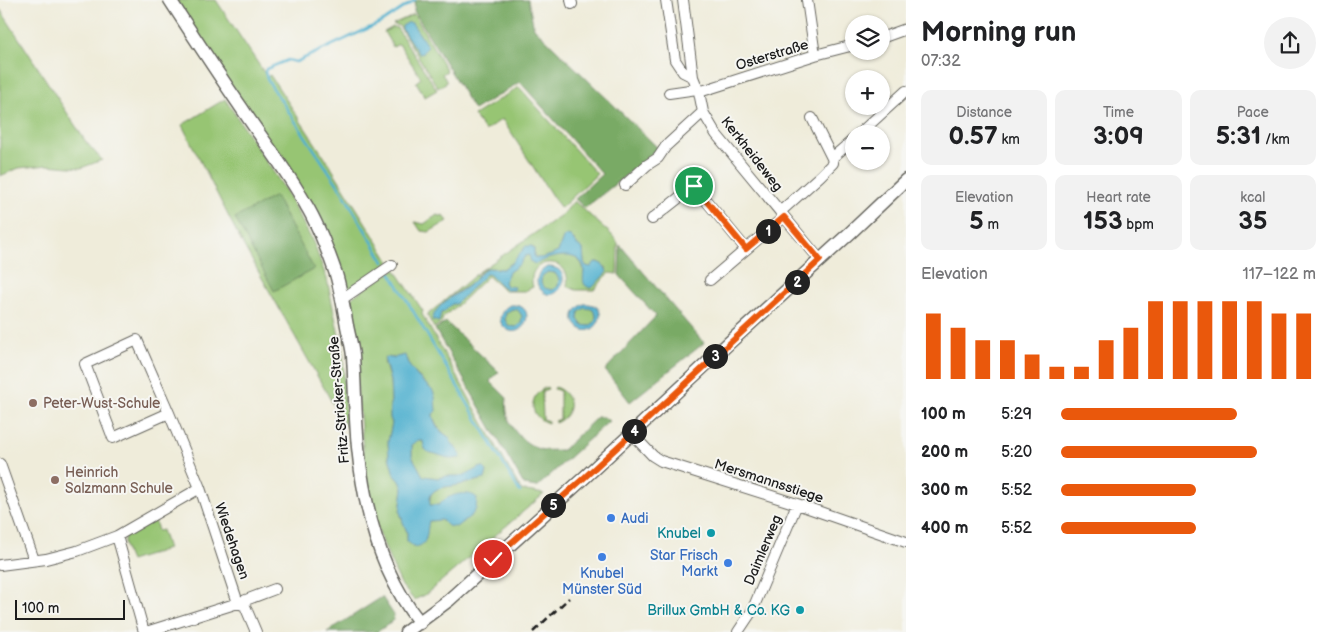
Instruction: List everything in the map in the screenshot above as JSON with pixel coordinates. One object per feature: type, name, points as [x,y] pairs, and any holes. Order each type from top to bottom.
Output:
[{"type":"main road","name":"Fritz-Stricker-Straße","points":[[170,0],[307,206],[323,239],[336,275],[353,354],[358,447],[368,507],[380,548],[393,580],[408,607],[420,622]]},
{"type":"main road","points":[[406,632],[464,587],[906,180]]},
{"type":"street","name":"Kerkheideweg","points":[[666,0],[675,60],[683,72],[693,77]]},
{"type":"street","name":"Kerkheideweg","points":[[683,0],[693,77],[703,112],[716,134],[820,260]]},
{"type":"street","points":[[807,0],[815,55]]},
{"type":"street","points":[[890,35],[906,29]]},
{"type":"street","name":"Osterstraße","points":[[698,91],[845,47]]},
{"type":"street","points":[[669,93],[698,91]]},
{"type":"street","points":[[869,125],[906,91]]},
{"type":"street","name":"Kerkheideweg","points":[[626,185],[647,165],[658,158],[666,146],[703,112]]},
{"type":"street","points":[[812,118],[833,161],[845,148]]},
{"type":"street","name":"Kerkheideweg","points":[[710,280],[746,249],[833,161]]},
{"type":"street","points":[[652,219],[694,186],[746,249]]},
{"type":"street","points":[[342,299],[392,266]]},
{"type":"street","name":"Wiedehagen","points":[[169,413],[113,438],[85,364],[137,340],[169,413],[200,488],[238,603],[245,606],[256,632]]},
{"type":"street","name":"Mersmannsstiege","points":[[631,433],[653,456],[661,461],[797,504],[906,542]]},
{"type":"street","points":[[0,464],[4,487],[34,560]]},
{"type":"street","points":[[0,565],[46,559],[78,551],[117,536],[200,488]]},
{"type":"street","name":"Daimlerweg","points":[[738,632],[752,611],[797,504]]},
{"type":"street","name":"Wiedehagen","points":[[117,536],[151,631],[275,589]]},
{"type":"green space","points":[[176,0],[216,0],[267,77],[270,75],[329,164],[390,262],[354,287],[348,288],[341,283],[326,237]]},
{"type":"green space","points":[[415,0],[528,0],[534,28],[658,148],[585,208],[575,199],[602,174],[520,82],[474,110],[414,11]]},
{"type":"green space","points":[[0,9],[86,142],[102,160],[81,168],[48,165],[19,168],[0,176]]},
{"type":"green space","points":[[414,14],[447,71],[442,74],[446,83],[438,88],[399,26],[393,24]]},
{"type":"green space","points":[[393,27],[397,28],[437,90],[425,97],[416,82],[421,78],[399,44],[393,47],[384,32]]},
{"type":"green space","points":[[519,87],[597,174],[561,208],[502,119],[485,131],[474,115]]},
{"type":"green space","points":[[225,99],[286,191],[314,244],[327,279],[343,355],[346,427],[240,239],[182,125]]},
{"type":"green space","points":[[275,196],[314,269],[274,291],[235,218]]},
{"type":"green space","points":[[574,201],[611,234],[618,243],[617,274],[609,273],[594,290],[576,290],[567,286],[567,276],[563,268],[557,264],[549,263],[535,269],[532,277],[533,287],[525,291],[505,291],[488,276],[443,317],[442,322],[434,328],[427,315],[480,271],[564,213]],"holes":[[[563,238],[574,239],[575,243],[583,249],[586,266],[591,267],[595,262],[599,262],[607,268],[584,283],[583,267],[574,258],[568,256],[554,257],[535,264],[529,255],[525,256],[520,264],[509,272],[504,282],[506,290],[489,274],[486,274],[456,303],[441,313],[451,296],[467,286],[476,279],[478,274],[487,268],[503,269],[532,246],[534,257],[549,256],[558,252]]]},
{"type":"green space","points":[[437,215],[443,215],[448,221],[429,232],[421,231],[415,222],[424,224]]},
{"type":"green space","points":[[620,245],[704,343],[630,402],[605,370],[656,316],[619,275]]},
{"type":"green space","points":[[395,269],[423,311],[422,314],[521,490],[544,494],[425,595],[414,600],[402,586],[389,558],[377,527],[366,479],[349,305],[355,295]],"holes":[[[401,356],[407,359],[412,370],[427,386],[436,424],[456,447],[442,456],[427,451],[423,441],[417,441],[412,445],[412,456],[423,476],[438,478],[464,476],[483,467],[487,471],[485,479],[441,488],[431,494],[429,505],[439,505],[441,502],[457,495],[448,526],[442,520],[428,521],[426,539],[407,541],[407,532],[400,512],[403,488],[394,474],[389,457],[388,442],[392,423],[390,418],[390,381],[384,362],[388,357]]]},
{"type":"green space","points":[[550,272],[556,275],[559,281],[556,287],[550,290],[544,287],[541,281],[544,275]]},
{"type":"green space","points":[[587,308],[593,311],[596,317],[593,323],[587,326],[581,323],[578,317],[581,311]]},
{"type":"green space","points":[[514,309],[520,312],[523,318],[520,324],[514,327],[508,324],[505,318],[508,312]]},
{"type":"green space","points":[[446,322],[499,372],[490,381],[507,398],[507,413],[515,431],[531,445],[541,450],[563,450],[597,417],[604,417],[609,421],[537,487],[524,485],[435,329]]},
{"type":"green space","points":[[547,387],[548,389],[542,391],[543,419],[548,421],[548,423],[537,416],[533,405],[536,395]]},
{"type":"green space","points":[[555,387],[566,395],[569,405],[566,415],[555,423],[555,421],[560,419],[560,391],[554,389]]},
{"type":"green space","points":[[155,520],[158,531],[162,530],[168,549],[130,561],[124,545],[125,536]]},
{"type":"green space","points":[[382,597],[394,615],[393,621],[377,632],[327,632]]},
{"type":"water","points":[[409,22],[412,23],[428,47],[421,54],[419,54],[402,29],[402,26]]},
{"type":"water","points":[[566,235],[571,236],[575,243],[583,249],[586,266],[591,267],[597,262],[603,265],[607,272],[592,288],[585,285],[583,279],[584,269],[581,262],[576,258],[570,256],[555,257],[535,264],[531,262],[529,255],[525,256],[520,264],[509,272],[504,282],[506,286],[514,287],[514,290],[506,290],[489,274],[486,274],[456,304],[452,304],[441,313],[439,322],[432,320],[442,304],[469,285],[487,268],[503,269],[512,263],[526,246],[532,246],[534,257],[537,258],[543,258],[558,252]]},
{"type":"water","points":[[547,267],[556,268],[562,273],[562,285],[553,294],[547,294],[541,290],[537,283],[539,274]],"holes":[[[548,272],[555,273],[559,279],[558,286],[552,290],[545,288],[541,283],[542,276]]]},
{"type":"water","points":[[584,304],[593,305],[599,309],[599,321],[590,330],[584,330],[575,323],[574,314]],"holes":[[[585,308],[592,309],[596,315],[595,322],[589,326],[582,325],[578,319],[579,312]]]},
{"type":"water","points":[[510,305],[520,306],[525,310],[526,322],[517,331],[511,331],[504,327],[500,321],[502,312]],"holes":[[[512,309],[518,310],[522,316],[521,323],[516,327],[509,326],[505,320],[506,313]]]},
{"type":"water","points":[[405,355],[408,364],[417,376],[433,391],[436,411],[433,414],[433,418],[440,430],[449,437],[461,455],[460,458],[451,459],[428,452],[424,448],[423,441],[417,441],[412,445],[412,456],[423,476],[438,478],[464,476],[483,467],[487,471],[485,479],[441,488],[432,493],[430,505],[439,505],[442,501],[457,494],[473,495],[477,498],[476,509],[472,515],[456,527],[448,526],[442,520],[429,521],[425,541],[419,546],[414,547],[407,541],[407,532],[400,512],[403,488],[394,474],[389,457],[388,442],[392,423],[390,418],[390,381],[384,358]]},
{"type":"waterway","points":[[384,262],[340,188],[268,81],[265,72],[266,69],[288,60],[296,62],[382,22],[415,0]]},
{"type":"waterway","points":[[390,272],[520,492]]},
{"type":"railway","points":[[533,632],[569,598]]},
{"type":"place","name":"Peter-Wust-Schule","points":[[33,403]]},
{"type":"place","name":"Heinrich Salzmann Schule","points":[[55,480]]},
{"type":"place","name":"Audi","points":[[611,518]]},
{"type":"place","name":"Knubel","points":[[711,533]]},
{"type":"place","name":"Knubel Münster Süd","points":[[602,557]]},
{"type":"place","name":"Star Frisch Markt","points":[[728,563]]},
{"type":"place","name":"Brillux GmbH & Co. KG","points":[[800,610]]},
{"type":"route","points":[[493,559],[585,477],[820,260],[784,217],[746,249],[694,186]]}]
